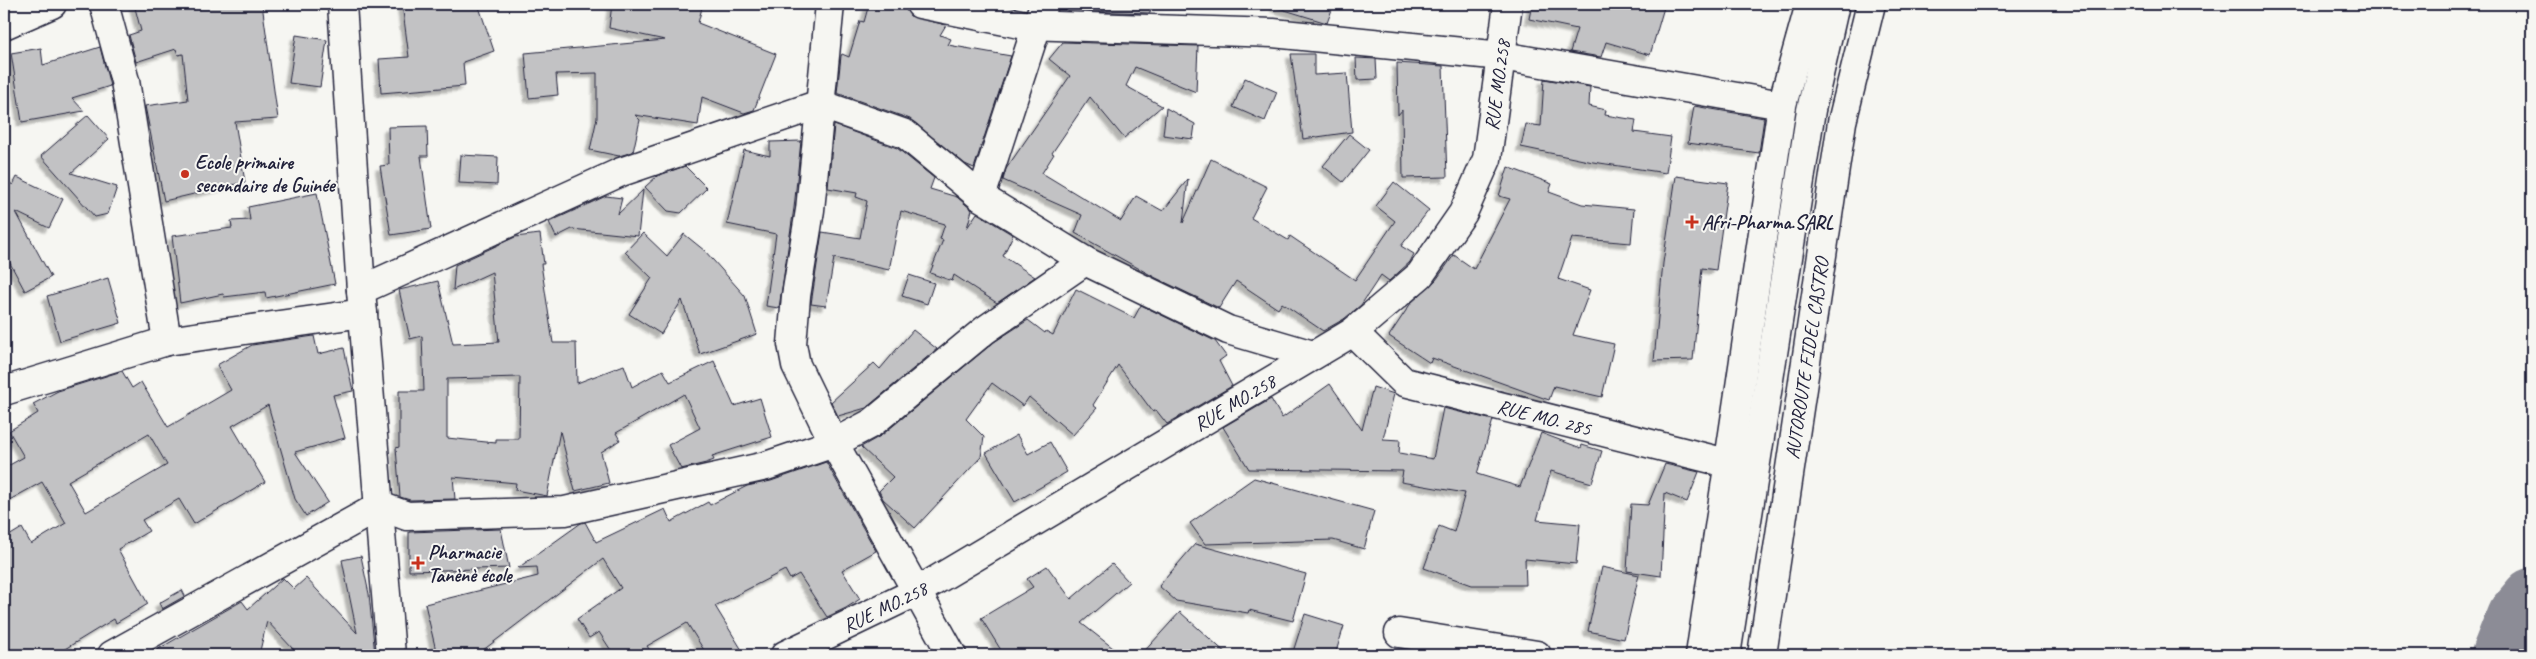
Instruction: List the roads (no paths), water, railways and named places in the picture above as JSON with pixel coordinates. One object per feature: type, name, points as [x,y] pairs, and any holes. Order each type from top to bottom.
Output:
[{"type":"main road","points":[[4,25],[52,4]]},
{"type":"main road","points":[[104,4],[124,82],[167,341]]},
{"type":"main road","points":[[342,4],[362,301],[391,655]]},
{"type":"main road","points":[[830,4],[810,210],[796,296],[792,344],[796,365],[834,443],[952,655]]},
{"type":"main road","points":[[920,4],[1273,32],[1502,56],[1782,105]]},
{"type":"main road","name":"RUE MO.258","points":[[785,655],[916,592],[1353,332],[1420,275],[1463,213],[1487,160],[1508,4]]},
{"type":"main road","points":[[1700,655],[1741,466],[1782,105],[1810,4]]},
{"type":"main road","name":"AUTOROUTE FIDEL CASTRO","points":[[1726,655],[1741,466],[1811,110],[1835,4]]},
{"type":"main road","name":"AUTOROUTE FIDEL CASTRO","points":[[1762,655],[1842,122],[1871,4]]},
{"type":"main road","points":[[981,197],[1040,14]]},
{"type":"main road","points":[[4,391],[167,341],[362,301],[621,172],[820,104],[905,134],[981,197],[1085,261],[1228,330],[1313,355]]},
{"type":"main road","points":[[112,655],[380,506],[407,516],[564,511],[766,466],[834,443],[872,423],[985,330],[1085,261]]},
{"type":"main road","name":"RUE MO. 285","points":[[1353,332],[1404,382],[1741,466]]},
{"type":"main road","points":[[1399,633],[1537,655]]},
{"type":"place","name":"Ecole primaire secondaire de Guinée","points":[[185,174]]},
{"type":"place","name":"Afri-Pharma.SARL","points":[[1692,222]]},
{"type":"place","name":"Pharmacie Tanènè école","points":[[418,563]]}]
